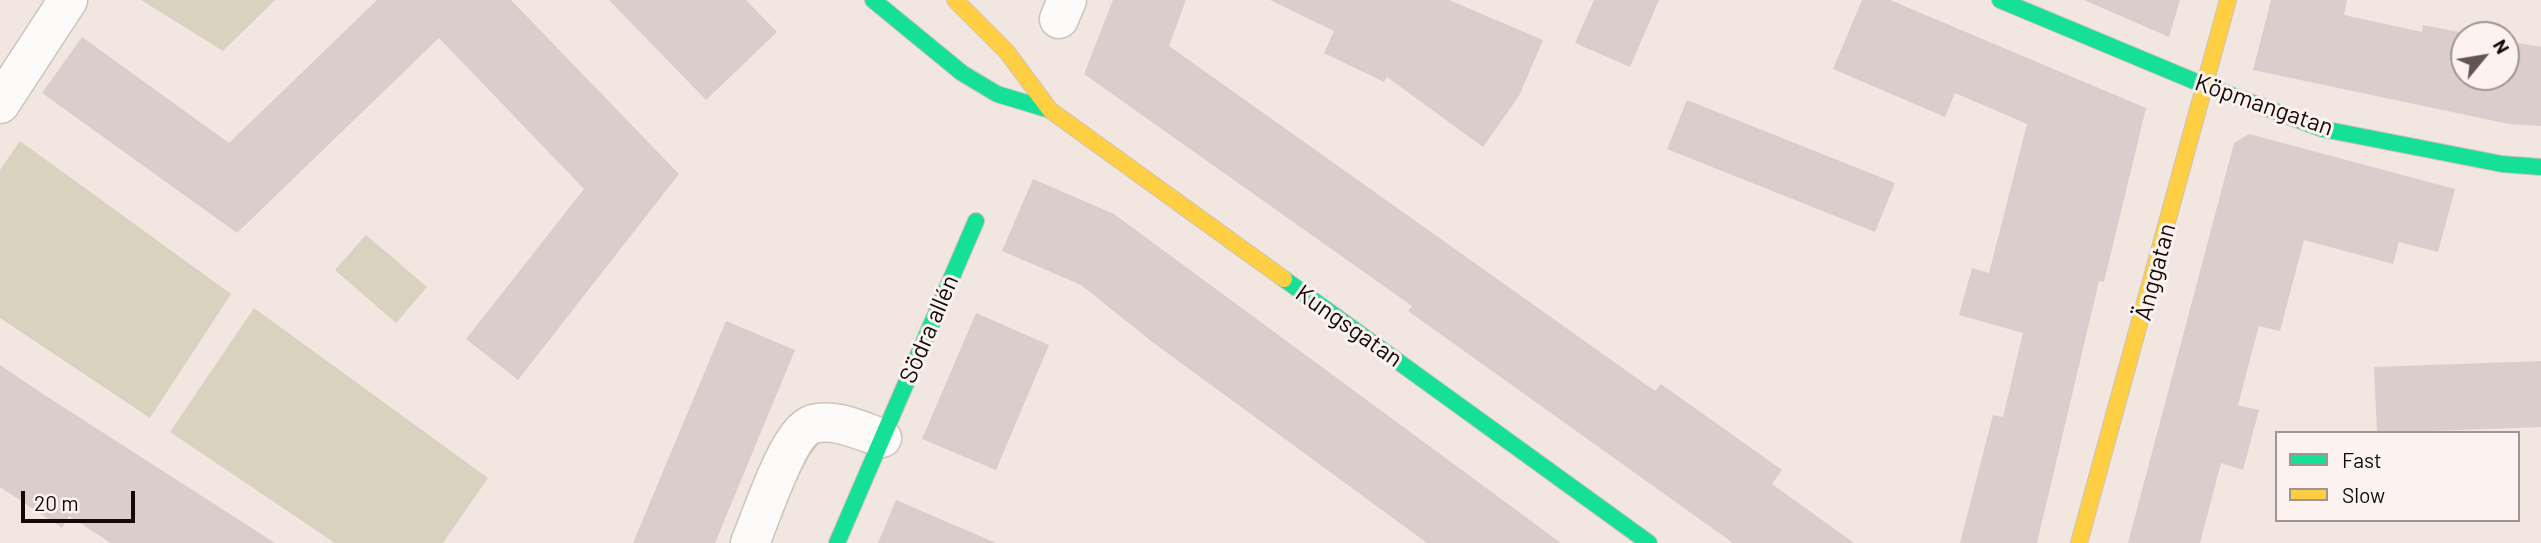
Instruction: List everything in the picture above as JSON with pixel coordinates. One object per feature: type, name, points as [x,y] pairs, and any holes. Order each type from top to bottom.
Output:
[{"type":"street","points":[[0,104],[68,0]]},
{"type":"street","name":"Kungsgatan","points":[[873,0],[962,73],[997,94],[1050,110]]},
{"type":"street","name":"Kungsgatan","points":[[955,0],[1007,52],[1050,110],[1649,543]]},
{"type":"street","name":"Köpmangatan","points":[[2000,0],[2206,86],[2323,129],[2502,164],[2541,167]]},
{"type":"street","name":"Änggatan","points":[[2079,543],[2228,0]]},
{"type":"street","name":"Södra allén","points":[[838,543],[975,220]]},
{"type":"street","points":[[750,543],[793,440],[811,424],[834,422],[882,438]]},
{"type":"shaded area","points":[[141,0],[275,0],[223,51]]},
{"type":"shaded area","points":[[20,141],[231,294],[150,418],[0,318],[0,170]]},
{"type":"shaded area","points":[[366,235],[427,287],[396,323],[335,270]]},
{"type":"shaded area","points":[[254,308],[488,478],[443,543],[335,543],[170,432]]},
{"type":"building","points":[[377,0],[511,0],[679,174],[518,380],[466,339],[584,189],[439,38],[237,233],[42,93],[82,37],[229,143]]},
{"type":"building","points":[[609,0],[746,0],[777,32],[706,100]]},
{"type":"building","points":[[1113,0],[1186,0],[1169,46],[1655,391],[1661,384],[1782,470],[1772,484],[1854,543],[1733,543],[1408,311],[1412,306],[1084,74]]},
{"type":"building","points":[[1270,0],[1449,0],[1543,40],[1519,96],[1483,147],[1387,77],[1384,82],[1324,53],[1334,31]]},
{"type":"building","points":[[1594,0],[1659,0],[1630,67],[1575,43]]},
{"type":"building","points":[[1862,0],[1890,0],[2146,108],[2104,282],[2099,281],[2037,543],[1960,543],[1993,415],[2003,417],[2023,333],[1959,315],[1972,268],[1989,273],[2027,124],[1955,93],[1945,117],[1833,69]]},
{"type":"building","points":[[2084,0],[2180,0],[2169,37]]},
{"type":"building","points":[[2271,0],[2347,0],[2344,15],[2422,32],[2423,25],[2450,30],[2450,91],[2520,91],[2520,43],[2541,47],[2541,126],[2509,124],[2253,70]]},
{"type":"building","points":[[1687,100],[1895,183],[1875,232],[1667,149]]},
{"type":"building","points":[[2249,134],[2455,189],[2438,252],[2399,242],[2393,264],[2304,240],[2280,331],[2259,326],[2249,363],[2238,405],[2259,410],[2243,470],[2221,463],[2200,543],[2128,543],[2234,143]]},
{"type":"building","points":[[1033,179],[1114,214],[1561,543],[1427,543],[1151,341],[1081,285],[1002,251]]},
{"type":"building","points":[[976,313],[1049,345],[996,470],[922,439]]},
{"type":"building","points":[[726,321],[795,350],[715,543],[633,543]]},
{"type":"building","points":[[2541,361],[2541,427],[2377,431],[2374,367]]},
{"type":"building","points":[[0,365],[275,543],[111,543],[69,516],[62,528],[0,487]]},
{"type":"building","points":[[896,500],[996,543],[878,543]]},
{"type":"traffic: fast","points":[[873,0],[962,73],[997,94],[1050,110]]},
{"type":"traffic: fast","points":[[2000,0],[2206,86],[2323,129],[2502,164],[2541,167]]},
{"type":"traffic: fast","points":[[837,543],[976,221]]},
{"type":"traffic: fast","points":[[1284,279],[1649,543]]},
{"type":"traffic: slow","points":[[955,0],[1007,52],[1050,110],[1284,279]]},
{"type":"traffic: slow","points":[[2079,543],[2228,0]]}]
